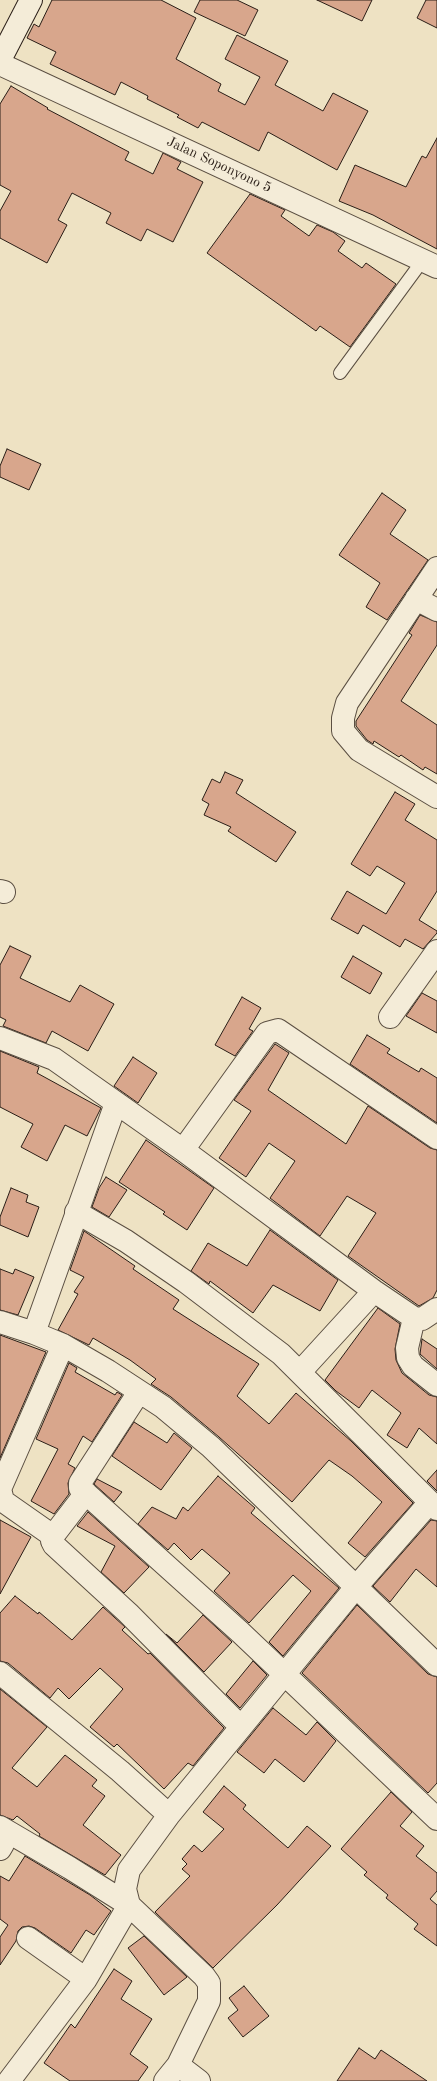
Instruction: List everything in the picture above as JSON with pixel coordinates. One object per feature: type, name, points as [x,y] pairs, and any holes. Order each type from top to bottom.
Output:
[{"type":"street","points":[[0,60],[31,0]]},
{"type":"street","name":"Jalan Soponyono 5","points":[[0,64],[430,264]]},
{"type":"street","points":[[437,568],[347,703],[343,718],[343,731],[359,750],[437,798]]},
{"type":"street","points":[[416,599],[437,610]]},
{"type":"street","points":[[390,1017],[437,951]]},
{"type":"street","points":[[183,1150],[267,1033],[278,1030],[437,1138]]},
{"type":"street","points":[[0,1038],[54,1059],[183,1150],[374,1291],[414,1318],[422,1319],[437,1309]]},
{"type":"street","points":[[34,1333],[116,1103]]},
{"type":"street","points":[[9,2081],[86,1979],[129,1906],[125,1889],[129,1870],[169,1815],[356,1587],[434,1506],[282,1354],[186,1282],[126,1241],[76,1212]]},
{"type":"street","points":[[300,1372],[374,1291]]},
{"type":"street","points":[[414,1318],[407,1348],[408,1358],[413,1366],[437,1385]]},
{"type":"street","points":[[0,1322],[34,1333],[63,1345],[162,1407],[211,1447],[437,1665]]},
{"type":"street","points":[[53,1536],[3,1500],[0,1489],[63,1345]]},
{"type":"street","points":[[139,1392],[80,1483],[80,1488],[240,1632],[437,1819]]},
{"type":"street","points":[[86,1494],[53,1536],[52,1541],[54,1545],[128,1613],[241,1727]]},
{"type":"street","points":[[0,1673],[120,1771],[169,1815]]},
{"type":"street","points":[[0,1827],[70,1868],[129,1906],[204,1976],[209,1984],[209,2001],[172,2073],[199,2081]]},
{"type":"street","points":[[0,1827],[3,1844],[0,1849]]},
{"type":"street","points":[[28,1938],[86,1979]]},
{"type":"lane","points":[[340,373],[430,264]]},
{"type":"building","points":[[52,0],[161,0],[196,18],[176,59],[221,84],[218,91],[245,105],[260,77],[225,59],[237,35],[288,61],[275,85],[323,111],[333,93],[368,111],[337,170],[268,132],[259,151],[202,122],[198,128],[177,117],[179,115],[147,99],[148,96],[121,82],[115,95],[50,64],[56,52],[27,38],[34,24],[39,27]]},
{"type":"building","points":[[200,0],[237,0],[258,10],[245,36],[194,12]]},
{"type":"building","points":[[317,0],[372,0],[362,21]]},
{"type":"building","points":[[426,0],[437,0],[437,28],[417,18]]},
{"type":"building","points":[[11,86],[48,108],[47,109],[129,152],[125,160],[153,174],[163,153],[181,162],[177,169],[203,182],[173,242],[147,229],[141,241],[106,223],[111,213],[72,193],[58,220],[67,225],[47,263],[0,238],[0,211],[11,191],[0,185],[0,104]]},
{"type":"building","points":[[437,138],[437,249],[373,215],[339,201],[355,165],[406,187],[422,156],[426,158]]},
{"type":"building","points":[[250,194],[285,210],[281,216],[309,236],[317,225],[333,232],[345,241],[338,251],[362,268],[366,263],[396,284],[350,347],[320,326],[316,331],[207,253]]},
{"type":"building","points":[[7,449],[41,464],[29,490],[0,477],[0,466]]},
{"type":"building","points":[[382,493],[406,510],[390,534],[428,560],[387,620],[366,607],[380,583],[339,555]]},
{"type":"building","points":[[420,615],[437,622],[437,645],[401,701],[437,725],[437,774],[425,767],[423,770],[401,755],[399,757],[374,741],[373,744],[367,740],[356,726],[356,721],[412,635],[409,633]]},
{"type":"building","points":[[225,772],[243,780],[236,793],[296,832],[276,862],[228,831],[231,827],[204,815],[209,804],[202,800],[212,779],[220,783]]},
{"type":"building","points":[[395,792],[415,804],[405,820],[437,840],[437,891],[419,920],[437,931],[437,933],[423,949],[405,939],[400,947],[363,925],[358,934],[331,919],[347,891],[386,914],[405,883],[377,866],[370,876],[351,864]]},
{"type":"building","points":[[10,946],[31,956],[20,978],[70,1002],[80,985],[114,1004],[88,1051],[52,1031],[46,1043],[3,1026],[6,1020],[0,1017],[0,965]]},
{"type":"building","points":[[353,956],[382,973],[370,994],[341,977]]},
{"type":"building","points":[[422,993],[437,1001],[437,1033],[406,1016]]},
{"type":"building","points":[[242,997],[261,1008],[249,1029],[253,1031],[235,1056],[215,1045]]},
{"type":"building","points":[[367,1035],[390,1049],[387,1053],[419,1072],[421,1068],[437,1078],[437,1123],[350,1064]]},
{"type":"building","points":[[275,1044],[289,1053],[268,1090],[346,1144],[368,1106],[430,1148],[437,1150],[437,1290],[433,1298],[419,1306],[348,1256],[376,1213],[347,1196],[320,1236],[270,1198],[295,1161],[269,1143],[246,1177],[219,1158],[251,1111],[234,1100]]},
{"type":"building","points":[[0,1051],[39,1067],[37,1073],[101,1108],[87,1136],[65,1125],[47,1161],[21,1147],[33,1124],[0,1107]]},
{"type":"building","points":[[133,1057],[157,1073],[138,1103],[114,1086]]},
{"type":"building","points":[[146,1140],[214,1188],[187,1230],[163,1214],[165,1212],[119,1182]]},
{"type":"building","points":[[106,1177],[127,1190],[109,1217],[92,1207],[99,1188]]},
{"type":"building","points":[[11,1188],[28,1195],[26,1202],[39,1207],[28,1237],[0,1225],[0,1217]]},
{"type":"building","points":[[270,1230],[338,1280],[320,1311],[273,1285],[253,1313],[210,1281],[209,1284],[191,1271],[208,1243],[247,1266]]},
{"type":"building","points":[[84,1231],[135,1266],[133,1269],[179,1300],[173,1309],[259,1364],[237,1396],[269,1424],[296,1393],[351,1441],[413,1503],[365,1557],[348,1543],[382,1502],[352,1476],[329,1460],[292,1502],[219,1437],[171,1397],[151,1384],[156,1379],[130,1360],[93,1338],[89,1345],[58,1330],[78,1294],[74,1292],[84,1277],[70,1270]]},
{"type":"building","points":[[0,1269],[13,1274],[15,1269],[34,1277],[18,1315],[0,1310]]},
{"type":"building","points":[[378,1308],[400,1324],[395,1349],[396,1360],[402,1373],[429,1395],[437,1397],[437,1444],[419,1428],[407,1448],[387,1435],[401,1413],[372,1390],[359,1408],[336,1391],[325,1380]]},
{"type":"building","points":[[0,1335],[46,1352],[0,1458]]},
{"type":"building","points":[[422,1339],[437,1349],[437,1369],[420,1354]]},
{"type":"building","points":[[69,1363],[77,1368],[75,1372],[115,1395],[117,1392],[122,1395],[92,1442],[83,1436],[68,1464],[75,1468],[68,1483],[69,1494],[54,1514],[31,1501],[58,1449],[36,1439]]},
{"type":"building","points":[[134,1422],[167,1443],[174,1433],[192,1448],[161,1490],[112,1456]]},
{"type":"building","points":[[437,1470],[437,1491],[427,1481]]},
{"type":"building","points":[[218,1476],[255,1508],[251,1513],[339,1588],[283,1656],[269,1642],[311,1591],[293,1575],[249,1623],[214,1591],[230,1573],[202,1549],[191,1560],[174,1543],[168,1550],[138,1524],[152,1507],[176,1519],[183,1507],[188,1511]]},
{"type":"building","points":[[97,1479],[122,1492],[114,1502],[94,1484]]},
{"type":"building","points":[[88,1512],[149,1567],[124,1593],[101,1572],[115,1546],[77,1526]]},
{"type":"building","points":[[0,1520],[31,1537],[0,1594]]},
{"type":"building","points":[[431,1520],[437,1521],[437,1587],[416,1569],[390,1602],[373,1586]]},
{"type":"building","points":[[15,1596],[38,1614],[39,1612],[72,1640],[103,1607],[125,1627],[122,1630],[148,1654],[150,1653],[224,1728],[193,1766],[188,1763],[164,1789],[117,1744],[114,1747],[90,1727],[123,1689],[100,1668],[69,1699],[58,1688],[50,1698],[8,1663],[0,1661],[0,1613]]},
{"type":"building","points":[[357,1605],[428,1674],[437,1677],[437,1783],[428,1793],[302,1673]]},
{"type":"building","points":[[203,1615],[232,1642],[204,1672],[166,1634],[177,1643]]},
{"type":"building","points":[[253,1661],[267,1675],[240,1708],[226,1694]]},
{"type":"building","points":[[0,1689],[47,1727],[12,1768],[37,1787],[65,1755],[97,1780],[92,1786],[105,1796],[83,1825],[121,1855],[105,1875],[39,1836],[40,1834],[17,1816],[13,1820],[0,1815]]},
{"type":"building","points":[[273,1708],[306,1735],[317,1722],[336,1741],[304,1782],[275,1759],[264,1773],[237,1752]]},
{"type":"building","points":[[224,1786],[246,1805],[243,1809],[288,1848],[307,1826],[331,1846],[277,1905],[213,1968],[155,1912],[190,1876],[182,1869],[187,1864],[182,1859],[194,1845],[202,1852],[224,1829],[203,1812]]},
{"type":"building","points":[[391,1792],[412,1812],[400,1826],[424,1846],[416,1856],[437,1873],[437,1891],[430,1899],[437,1905],[437,1946],[414,1929],[418,1924],[386,1898],[388,1895],[364,1875],[367,1872],[341,1849]]},
{"type":"building","points":[[25,1856],[90,1895],[111,1911],[94,1935],[86,1930],[71,1953],[35,1928],[29,1926],[22,1927],[18,1931],[16,1941],[0,1965],[0,1937],[8,1925],[0,1919],[0,1876],[9,1881]]},
{"type":"building","points":[[144,1936],[187,1977],[164,1995],[128,1948]]},
{"type":"building","points":[[114,1969],[132,1981],[121,1999],[152,2019],[130,2054],[148,2067],[138,2081],[70,2081],[44,2063],[71,2024],[75,2028]]},
{"type":"building","points":[[244,1986],[269,2016],[243,2037],[228,2018],[238,2010],[229,1998]]},
{"type":"building","points":[[359,2048],[375,2059],[381,2050],[427,2081],[337,2081]]}]
